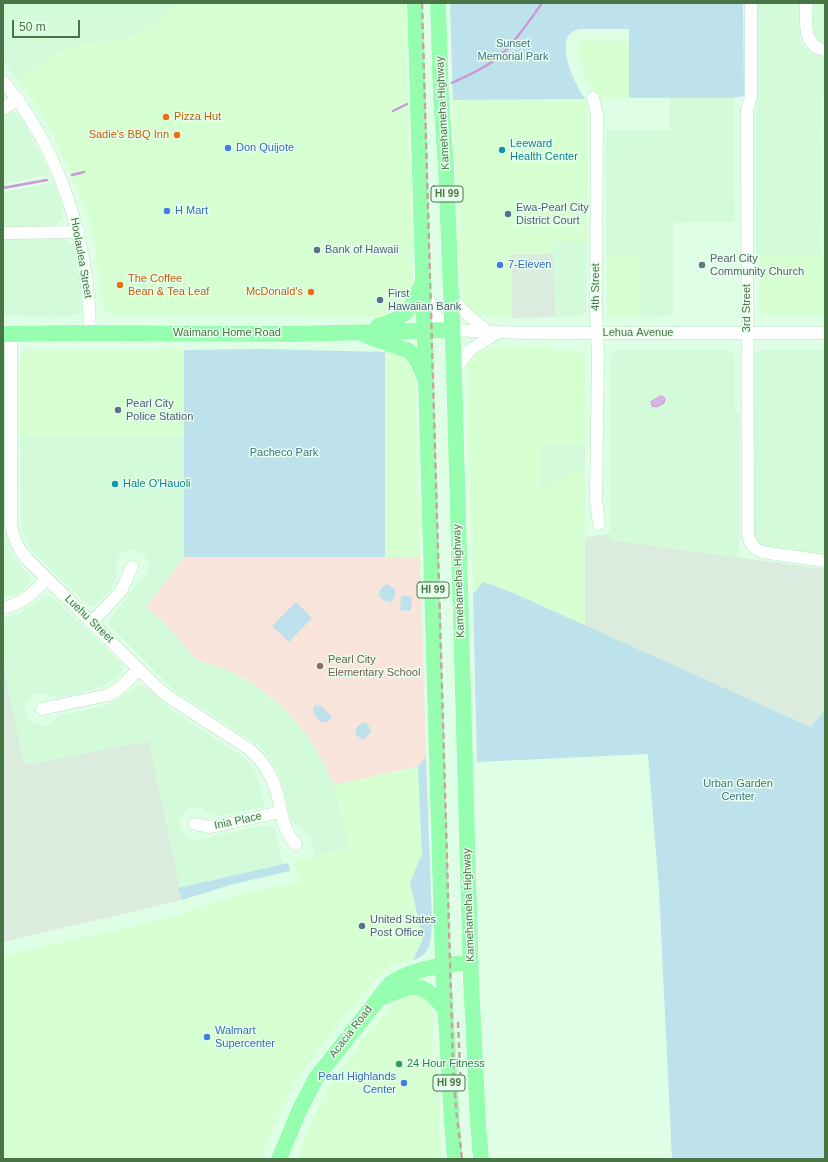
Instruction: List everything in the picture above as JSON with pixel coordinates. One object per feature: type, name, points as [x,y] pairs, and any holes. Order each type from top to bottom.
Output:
[{"type":"main road","name":"HI 99","points":[[415,3],[443,966],[455,1159]]},
{"type":"main road","name":"Kamehameha Highway","points":[[438,3],[441,98],[446,167],[451,330],[454,371],[474,1051],[481,1159]]},
{"type":"main road","points":[[356,332],[400,318],[416,300],[423,280]]},
{"type":"main road","name":"Waimano Home Road","points":[[7,334],[291,334],[451,330]]},
{"type":"main road","points":[[356,332],[398,346],[408,351],[413,355],[419,364],[427,385]]},
{"type":"main road","name":"Acacia Road","points":[[279,1159],[299,1111],[316,1078],[390,984],[398,978],[419,970],[471,962]]},
{"type":"main road","points":[[377,999],[410,987],[418,986],[424,988],[434,996],[445,1008]]},
{"type":"street","name":"3rd Street","points":[[751,3],[752,97],[747,108],[747,530],[749,540],[754,548],[762,552],[825,561]]},
{"type":"street","points":[[806,3],[807,36],[814,46],[825,50]]},
{"type":"street","name":"Hoolaulea Street","points":[[3,81],[18,99],[44,141],[68,196],[78,232],[88,293],[90,333]]},
{"type":"street","name":"4th Street","points":[[593,98],[597,114],[596,499],[598,524]]},
{"type":"street","points":[[3,109],[18,99]]},
{"type":"street","points":[[419,136],[425,166],[430,315],[436,316],[451,330]]},
{"type":"street","points":[[3,233],[78,232]]},
{"type":"street","points":[[450,291],[459,307],[492,331],[470,350],[454,371]]},
{"type":"street","name":"Lehua Avenue","points":[[451,330],[525,333],[825,333]]},
{"type":"street","name":"Luehu Street","points":[[7,334],[12,531],[16,543],[23,554],[47,579],[139,669],[172,699],[249,749],[260,759],[272,780],[285,829],[296,844]]},
{"type":"street","points":[[92,622],[121,591],[132,567]]},
{"type":"street","points":[[3,608],[23,601],[47,579]]},
{"type":"street","points":[[42,709],[108,695],[120,688],[139,669]]},
{"type":"street","name":"Inia Place","points":[[195,824],[209,827],[281,812]]},
{"type":"shaded area","points":[[3,3],[179,3],[157,22],[132,36],[124,39],[91,43],[59,52],[19,82],[3,61]]},
{"type":"shaded area","points":[[179,3],[405,3],[413,283],[412,289],[402,308],[386,317],[114,316],[105,312],[102,305],[94,240],[84,203],[54,137],[40,112],[19,82],[59,52],[91,43],[124,39],[132,36],[157,22]]},
{"type":"shaded area","points":[[756,3],[800,3],[800,40],[807,51],[812,54],[825,56],[825,98],[822,99],[821,255],[756,255]]},
{"type":"shaded area","points":[[813,3],[825,3],[825,45],[816,42],[812,30]]},
{"type":"shaded area","points":[[582,40],[629,41],[629,98],[596,98],[579,59],[577,43]]},
{"type":"shaded area","points":[[670,98],[734,98],[735,222],[673,223],[673,316],[641,317],[641,255],[606,255],[606,129],[670,130]]},
{"type":"shaded area","points":[[585,99],[587,103],[587,242],[554,242],[554,254],[513,254],[512,318],[489,318],[475,313],[466,306],[461,292],[457,186],[454,158],[453,100]]},
{"type":"shaded area","points":[[13,112],[18,115],[50,174],[3,184],[3,114]]},
{"type":"shaded area","points":[[54,183],[63,207],[62,218],[58,223],[48,228],[3,228],[3,192]]},
{"type":"shaded area","points":[[3,238],[60,238],[69,241],[74,249],[82,298],[81,310],[78,315],[75,313],[67,317],[3,316]]},
{"type":"shaded area","points":[[554,242],[587,242],[586,310],[582,316],[555,317]]},
{"type":"shaded area","points":[[512,254],[554,254],[555,317],[512,318]]},
{"type":"shaded area","points":[[606,255],[641,255],[641,317],[610,317],[607,315]]},
{"type":"shaded area","points":[[760,255],[825,255],[825,316],[768,316],[763,314],[759,308]]},
{"type":"shaded area","points":[[494,346],[545,346],[553,350],[575,350],[582,353],[585,360],[585,443],[540,443],[540,486],[550,487],[571,473],[585,473],[585,626],[509,591],[483,582],[473,594],[466,367],[468,362],[475,355]]},
{"type":"shaded area","points":[[767,349],[825,349],[825,557],[767,550],[754,542],[752,362],[755,353]]},
{"type":"shaded area","points":[[184,350],[184,436],[20,436],[20,359],[24,351]]},
{"type":"shaded area","points":[[727,350],[733,353],[735,359],[735,411],[740,412],[739,557],[610,540],[610,357],[614,351]]},
{"type":"shaded area","points":[[385,352],[394,352],[407,361],[415,378],[420,557],[385,557]]},
{"type":"shaded area","points":[[661,396],[665,398],[664,403],[657,407],[652,406],[651,402]]},
{"type":"shaded area","points":[[20,436],[184,436],[184,557],[146,607],[166,625],[263,691],[284,709],[302,729],[310,739],[322,760],[334,785],[350,848],[315,856],[309,835],[291,819],[281,779],[275,766],[267,755],[258,745],[175,691],[109,625],[108,620],[110,617],[125,601],[136,584],[147,574],[149,565],[144,555],[133,550],[126,551],[119,556],[115,565],[117,574],[115,582],[111,589],[92,606],[88,605],[31,550],[24,536],[21,521]]},
{"type":"shaded area","points":[[540,443],[585,443],[585,473],[571,473],[550,487],[540,486]]},
{"type":"shaded area","points":[[3,530],[14,557],[31,577],[30,583],[21,591],[3,599]]},
{"type":"shaded area","points":[[610,534],[610,540],[825,569],[825,709],[812,727],[585,626],[585,537]]},
{"type":"shaded area","name":"Pearl City Elementary School","points":[[184,557],[420,557],[426,757],[418,766],[334,785],[310,739],[292,717],[274,699],[235,673],[196,659],[166,625],[146,607]]},
{"type":"shaded area","points":[[46,595],[53,597],[122,664],[123,669],[121,674],[113,681],[96,689],[62,697],[45,693],[33,695],[27,701],[25,709],[31,722],[40,726],[46,726],[62,715],[104,706],[121,698],[139,685],[144,686],[171,710],[246,759],[254,769],[265,803],[263,807],[222,816],[212,815],[201,808],[190,808],[183,813],[179,820],[180,830],[183,834],[191,840],[198,840],[263,825],[270,825],[275,830],[283,864],[178,888],[149,741],[24,765],[3,663],[3,618],[18,614]]},
{"type":"shaded area","points":[[3,663],[24,765],[149,741],[182,900],[3,942]]},
{"type":"shaded area","points":[[418,766],[422,857],[410,883],[423,939],[413,960],[388,967],[371,984],[303,1070],[293,1085],[273,1128],[261,1159],[3,1159],[3,956],[168,918],[233,896],[299,882],[295,861],[350,848],[334,785]]},
{"type":"shaded area","name":"Pearl Highlands Center","points":[[412,995],[420,995],[430,1004],[434,1017],[432,1038],[433,1059],[438,1074],[440,1106],[439,1130],[442,1159],[297,1159],[318,1107],[330,1083],[366,1035],[391,1006],[401,999]]},
{"type":"green space","name":"Sunset Memorial Park","points":[[450,3],[743,3],[744,96],[734,98],[629,98],[629,29],[581,29],[572,33],[567,40],[566,49],[567,60],[571,71],[585,99],[453,100]]},
{"type":"green space","name":"Pacheco Park","points":[[262,349],[385,352],[385,557],[184,557],[184,350]]},
{"type":"green space","name":"Urban Garden Center","points":[[483,582],[509,591],[811,727],[825,709],[825,1159],[672,1159],[659,890],[648,754],[477,762],[473,594]]},
{"type":"green space","points":[[386,584],[395,590],[395,597],[390,603],[383,600],[378,595]]},
{"type":"green space","points":[[403,595],[410,596],[412,598],[411,610],[409,611],[400,609],[401,597]]},
{"type":"green space","points":[[296,602],[312,618],[289,642],[272,626]]},
{"type":"green space","points":[[315,706],[322,706],[331,716],[331,719],[328,722],[321,722],[315,716],[313,709]]},
{"type":"green space","points":[[362,722],[368,725],[371,732],[364,739],[361,739],[355,734],[356,728]]},
{"type":"green space","points":[[426,757],[432,921],[431,939],[428,950],[420,958],[413,960],[423,939],[410,883],[420,858],[422,857],[418,766]]},
{"type":"green space","points":[[288,863],[290,871],[230,885],[182,900],[178,888]]},
{"type":"waterway","points":[[452,83],[484,67],[501,55],[518,37],[542,3]]},
{"type":"waterway","points":[[393,111],[407,104]]},
{"type":"waterway","points":[[72,175],[84,172]]},
{"type":"waterway","points":[[3,188],[47,180]]},
{"type":"railway","points":[[422,3],[453,1064],[456,1109],[462,1159]]},
{"type":"railway","points":[[458,1022],[461,1089]]},
{"type":"place","name":"Pizza Hut","points":[[166,117]]},
{"type":"place","name":"Sadie's BBQ Inn","points":[[177,135]]},
{"type":"place","name":"Don Quijote","points":[[228,148]]},
{"type":"place","name":"Leeward Health Center","points":[[502,150]]},
{"type":"place","name":"H Mart","points":[[167,211]]},
{"type":"place","name":"Ewa-Pearl City District Court","points":[[508,214]]},
{"type":"place","name":"Bank of Hawaii","points":[[317,250]]},
{"type":"place","name":"7-Eleven","points":[[500,265]]},
{"type":"place","name":"Pearl City Community Church","points":[[702,265]]},
{"type":"place","name":"The Coffee Bean & Tea Leaf","points":[[120,285]]},
{"type":"place","name":"McDonald's","points":[[311,292]]},
{"type":"place","name":"First Hawaiian Bank","points":[[380,300]]},
{"type":"place","name":"Pearl City Police Station","points":[[118,410]]},
{"type":"place","name":"Hale O'Hauoli","points":[[115,484]]},
{"type":"place","name":"Pearl City Elementary School","points":[[320,666]]},
{"type":"place","name":"United States Post Office","points":[[362,926]]},
{"type":"place","name":"Walmart Supercenter","points":[[207,1037]]},
{"type":"place","name":"24 Hour Fitness","points":[[399,1064]]},
{"type":"place","name":"Pearl Highlands Center","points":[[404,1083]]}]
